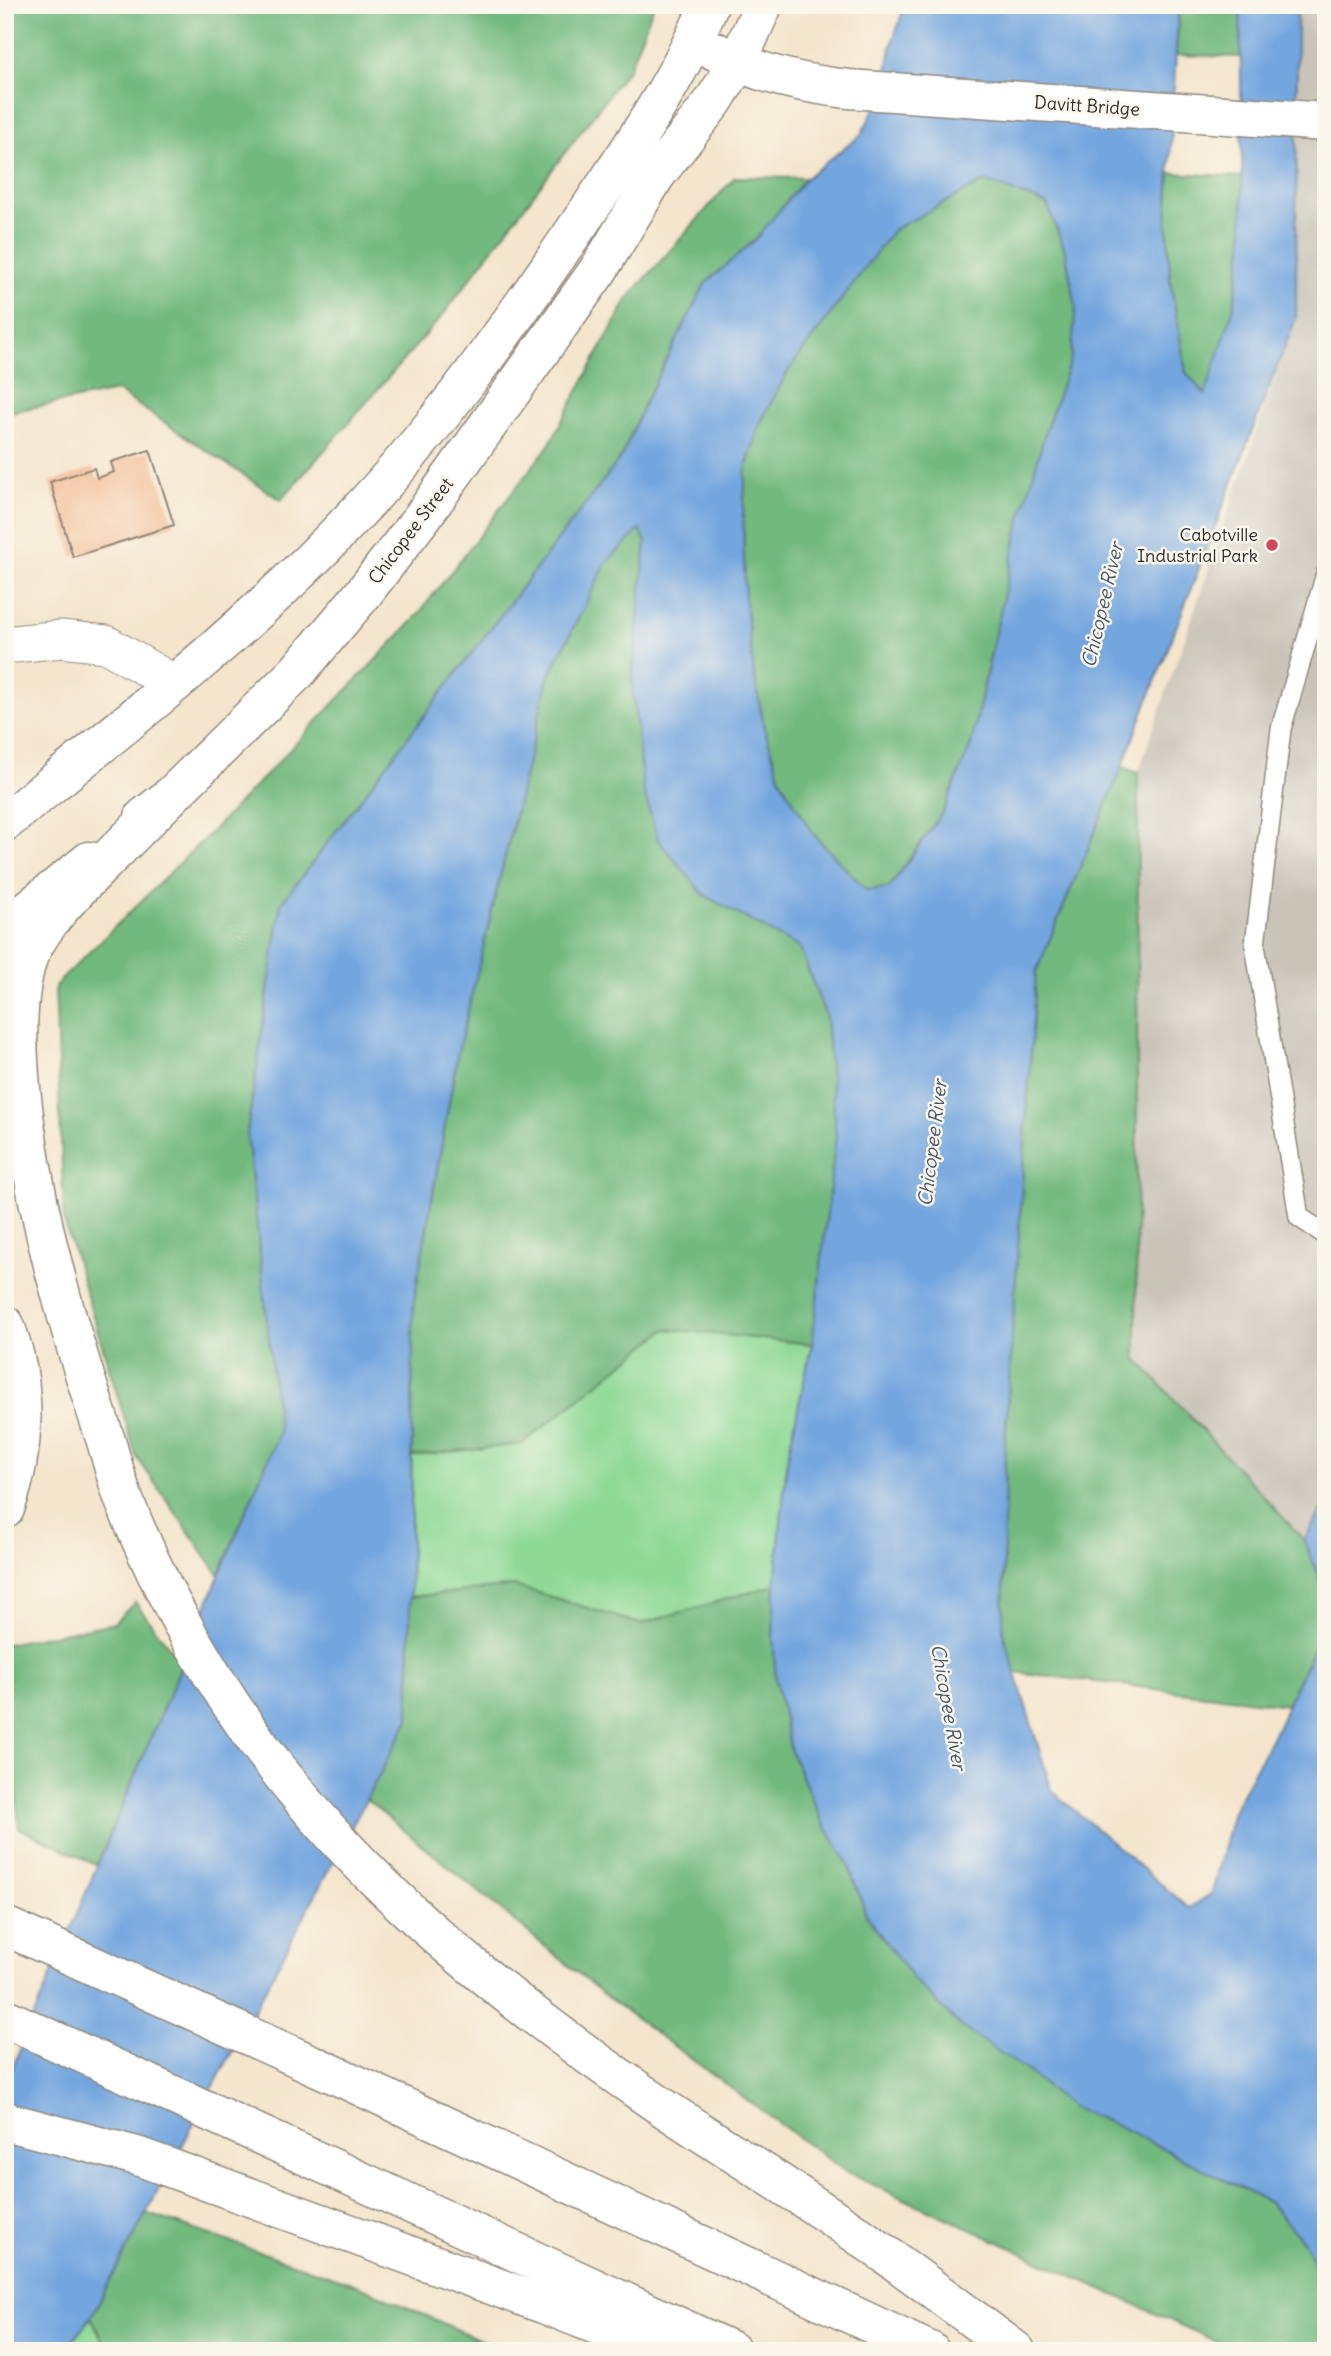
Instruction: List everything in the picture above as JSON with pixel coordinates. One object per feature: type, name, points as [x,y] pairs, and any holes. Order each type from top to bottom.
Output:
[{"type":"main road","name":"Chicopee Street","points":[[5,928],[171,796],[297,671],[362,595],[547,344],[599,269],[656,175],[713,102],[737,64],[763,5]]},
{"type":"main road","name":"Davitt Bridge","points":[[701,22],[737,64],[807,84],[1326,122]]},
{"type":"main road","points":[[5,822],[174,684],[267,602],[355,515],[443,412],[525,303],[655,111],[701,22]]},
{"type":"main road","points":[[171,796],[54,915],[27,957],[20,985],[14,1042],[16,1084],[51,1259],[123,1497],[182,1623],[243,1722],[303,1803],[404,1908],[510,1997],[582,2051],[867,2241],[1016,2351]]},
{"type":"main road","points":[[5,1183],[51,1259]]},
{"type":"main road","points":[[5,1325],[17,1367],[22,1423],[15,1478],[5,1509]]},
{"type":"main road","points":[[5,1926],[340,2077],[930,2351]]},
{"type":"main road","points":[[5,2018],[732,2351]]},
{"type":"main road","points":[[5,2121],[137,2156],[546,2305],[662,2351]]},
{"type":"street","points":[[5,645],[61,639],[106,644],[174,684]]},
{"type":"lane","points":[[1326,573],[1281,729],[1255,945],[1299,1217],[1326,1235]]},
{"type":"shaded area","name":"Cabotville Industrial Park","points":[[1297,5],[1326,5],[1326,1509],[1322,1510],[1304,1540],[1136,1358],[1138,773],[1296,318]]},
{"type":"green space","points":[[5,5],[654,5],[629,68],[442,316],[281,500],[117,391],[5,413]]},
{"type":"green space","points":[[1180,5],[1240,5],[1241,57],[1176,55]]},
{"type":"green space","points":[[1170,173],[1243,177],[1243,246],[1233,310],[1206,395],[1186,373],[1170,279],[1167,220]]},
{"type":"green space","points":[[735,177],[806,178],[755,240],[705,284],[645,402],[622,456],[281,904],[247,1133],[279,1433],[219,1575],[136,1456],[64,1221],[55,986],[212,831],[413,621],[549,445],[628,298]]},
{"type":"green space","points":[[985,181],[1047,204],[1065,250],[1076,306],[1071,358],[1045,433],[994,638],[971,745],[943,812],[889,888],[866,890],[813,834],[781,781],[764,728],[753,668],[745,598],[743,515],[746,468],[761,421],[788,371],[893,230]]},
{"type":"green space","points":[[640,529],[646,542],[632,681],[643,790],[704,895],[800,948],[826,1017],[836,1136],[812,1344],[666,1329],[522,1444],[412,1456],[413,1306],[458,1052],[548,678],[606,563]]},
{"type":"green space","points":[[1122,767],[1138,773],[1136,1358],[1304,1540],[1322,1583],[1326,1621],[1287,1705],[1015,1672],[1003,1632],[1005,1442],[1036,972]]},
{"type":"green space","points":[[666,1329],[812,1344],[787,1460],[775,1585],[640,1624],[515,1586],[410,1597],[412,1456],[522,1444]]},
{"type":"green space","points":[[775,1585],[773,1637],[776,1681],[791,1752],[822,1821],[848,1864],[867,1917],[1029,2072],[1071,2107],[1119,2126],[1270,2203],[1307,2246],[1326,2298],[1326,2351],[1237,2351],[847,2173],[608,1998],[366,1799],[409,1719],[410,1597],[515,1586],[640,1624]]},
{"type":"green space","points":[[135,1602],[182,1664],[97,1865],[19,1828],[14,1763],[5,1760],[5,1644],[114,1623]]},
{"type":"green space","points":[[146,2213],[360,2286],[505,2351],[108,2351],[91,2317]]},
{"type":"green space","points":[[91,2317],[108,2351],[65,2351]]},
{"type":"water","name":"Chicopee River","points":[[905,5],[1180,5],[1167,220],[1170,279],[1186,373],[1205,395],[1233,310],[1243,246],[1240,5],[1297,5],[1296,318],[1122,767],[1036,972],[1005,1442],[1003,1632],[1052,1791],[1189,1908],[1212,1893],[1233,1811],[1277,1728],[1326,1621],[1326,2298],[1307,2246],[1270,2203],[1119,2126],[1071,2107],[1029,2072],[960,2026],[914,1980],[867,1917],[848,1864],[822,1821],[791,1752],[776,1681],[773,1637],[775,1585],[787,1460],[812,1344],[836,1136],[826,1017],[800,948],[704,895],[658,840],[643,790],[632,680],[646,542],[640,529],[606,563],[548,678],[458,1052],[413,1306],[409,1719],[91,2317],[65,2351],[5,2351],[5,2085],[279,1433],[247,1133],[281,904],[622,456],[645,402],[705,284],[755,240],[806,178],[861,135],[884,90],[891,47]],"holes":[[[985,181],[1047,204],[1065,250],[1076,306],[1071,358],[1045,433],[1019,526],[971,745],[943,812],[889,888],[866,890],[813,834],[781,781],[764,728],[753,668],[745,598],[743,515],[746,468],[761,421],[788,371],[893,230]]]},
{"type":"water","points":[[1326,1509],[1326,1606],[1322,1583],[1304,1540],[1322,1510]]},
{"type":"building","points":[[150,450],[174,525],[73,557],[50,482],[94,468],[97,478],[114,472],[111,462]]},
{"type":"place","name":"Cabotville Industrial Park","points":[[1272,545]]}]
